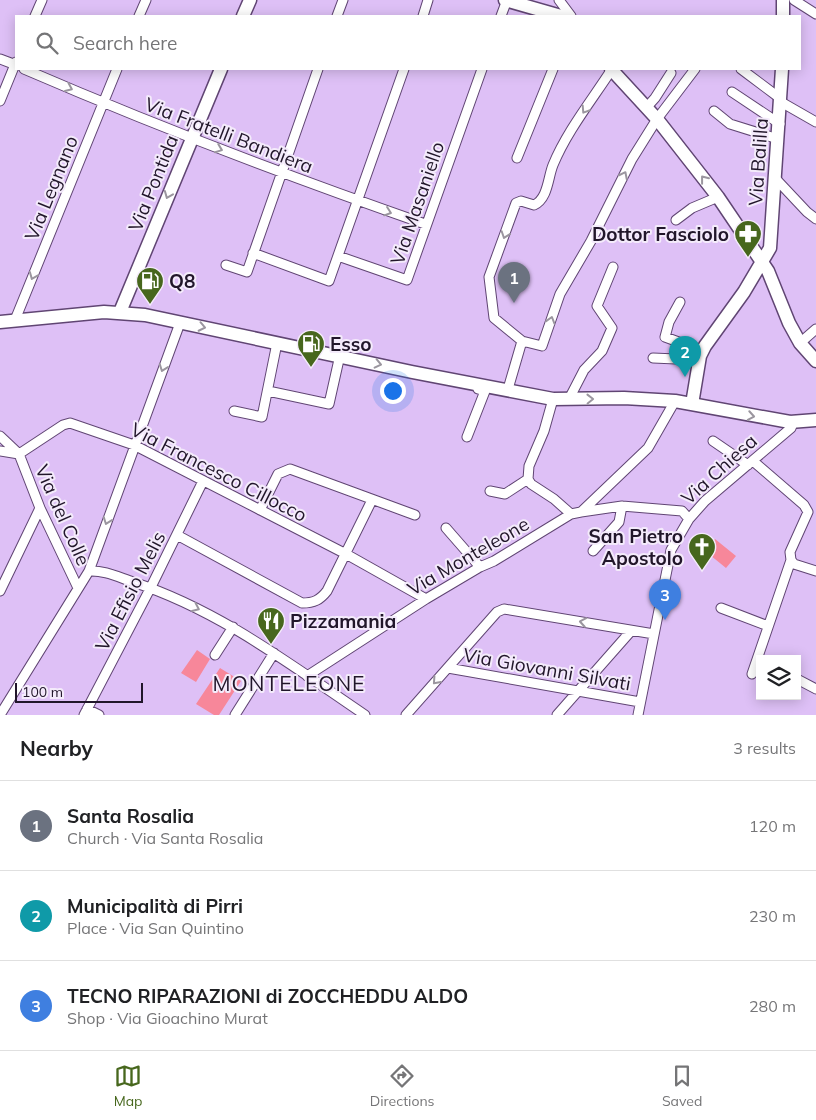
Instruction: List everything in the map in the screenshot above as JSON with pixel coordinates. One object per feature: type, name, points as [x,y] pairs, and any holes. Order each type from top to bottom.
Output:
[{"type":"street","points":[[35,15],[42,0]]},
{"type":"street","points":[[139,15],[146,0]]},
{"type":"street","points":[[243,15],[250,0]]},
{"type":"street","points":[[337,15],[343,0]]},
{"type":"street","points":[[423,15],[428,0]]},
{"type":"street","points":[[501,15],[506,0],[558,15]]},
{"type":"street","points":[[559,0],[570,15]]},
{"type":"street","points":[[783,0],[783,15]]},
{"type":"street","points":[[794,0],[816,14]]},
{"type":"street","points":[[0,59],[15,64]]},
{"type":"street","points":[[0,101],[15,66]]},
{"type":"street","name":"Via Fratelli Bandiera","points":[[26,70],[103,103],[281,174],[425,224]]},
{"type":"street","name":"Via Legnano","points":[[15,320],[117,70]]},
{"type":"street","name":"Via Pontida","points":[[120,312],[221,70]]},
{"type":"street","points":[[226,265],[247,272],[318,70]]},
{"type":"street","points":[[253,253],[330,280],[404,70]]},
{"type":"street","name":"Via Masaniello","points":[[338,256],[407,280],[425,224],[482,70]]},
{"type":"street","points":[[517,158],[553,70]]},
{"type":"street","points":[[611,70],[561,149],[554,163],[542,199],[534,205],[521,201],[516,203],[489,277],[494,318],[522,341],[542,346],[560,294],[591,241],[632,159],[657,119],[694,70]]},
{"type":"street","points":[[613,70],[657,119],[718,197],[768,271],[789,323],[800,343],[816,361]]},
{"type":"street","points":[[742,70],[781,101],[816,122]]},
{"type":"street","name":"Via Balilla","points":[[701,356],[744,292],[770,248],[780,124],[782,70]]},
{"type":"street","points":[[646,108],[655,98],[671,73]]},
{"type":"street","points":[[732,92],[780,124]]},
{"type":"street","points":[[714,111],[730,124],[778,139]]},
{"type":"street","points":[[776,178],[807,212],[816,218]]},
{"type":"street","points":[[676,220],[692,208],[718,197]]},
{"type":"street","points":[[570,399],[584,370],[602,351],[612,328],[597,306],[612,267]]},
{"type":"street","points":[[680,302],[669,322],[665,338],[701,356]]},
{"type":"street","points":[[0,322],[120,312],[145,314],[180,323],[553,399],[624,398],[675,401],[793,423],[816,420]]},
{"type":"street","points":[[0,715],[89,571],[180,323]]},
{"type":"street","points":[[800,343],[816,329]]},
{"type":"street","points":[[508,389],[522,341]]},
{"type":"street","points":[[234,411],[262,417],[278,343]]},
{"type":"street","points":[[268,391],[329,404],[340,355]]},
{"type":"street","points":[[653,358],[701,356]]},
{"type":"street","points":[[692,404],[701,356]]},
{"type":"street","points":[[467,437],[485,391],[478,389],[480,385]]},
{"type":"street","points":[[553,399],[544,431],[529,466],[528,479],[531,484],[554,499],[571,514]]},
{"type":"street","points":[[581,512],[648,448],[675,401]]},
{"type":"street","name":"Via Francesco Cillocco","points":[[19,454],[63,424],[70,423],[134,445],[346,554],[426,599]]},
{"type":"street","name":"Via Chiesa","points":[[571,514],[622,506],[682,511],[690,519],[705,501],[791,428],[793,423]]},
{"type":"street","points":[[3,439],[1,452],[19,454]]},
{"type":"street","points":[[3,439],[19,454]]},
{"type":"street","points":[[713,442],[750,463],[807,508],[808,512],[790,552],[791,560],[752,674]]},
{"type":"street","name":"Via del Colle","points":[[19,454],[40,508],[78,588]]},
{"type":"street","points":[[260,510],[278,474],[290,469],[415,515]]},
{"type":"street","points":[[490,491],[504,497],[528,479]]},
{"type":"street","name":"Via Efisio Melis","points":[[86,712],[151,587],[203,481]]},
{"type":"street","points":[[177,534],[302,603],[312,603],[321,599],[346,554],[372,500]]},
{"type":"street","points":[[593,552],[619,522],[622,506]]},
{"type":"street","points":[[0,591],[40,508]]},
{"type":"street","name":"Via Monteleone","points":[[307,676],[426,599],[480,567],[494,561],[571,514]]},
{"type":"street","points":[[638,715],[672,550],[690,519]]},
{"type":"street","points":[[446,528],[480,567]]},
{"type":"street","points":[[791,560],[794,564],[816,571]]},
{"type":"street","points":[[89,571],[104,572],[151,587],[219,618],[365,715]]},
{"type":"street","points":[[720,608],[768,626]]},
{"type":"street","points":[[406,715],[497,612],[504,609],[654,634]]},
{"type":"street","points":[[215,655],[233,627]]},
{"type":"street","points":[[557,715],[631,631]]},
{"type":"street","points":[[235,715],[274,653]]},
{"type":"street","name":"Via Giovanni Silvati","points":[[448,668],[640,702]]},
{"type":"street","points":[[801,681],[816,689]]},
{"type":"street","points":[[86,712],[99,715]]},
{"type":"shaded area","points":[[715,539],[736,556],[726,568],[705,551]]},
{"type":"shaded area","points":[[197,650],[210,659],[196,682],[181,673]]},
{"type":"shaded area","points":[[220,668],[241,681],[219,715],[214,715],[196,704]]},
{"type":"place","name":"Dottor Fasciolo","points":[[748,258]]},
{"type":"place","name":"Santa Rosalia","points":[[514,303]]},
{"type":"place","name":"Q8","points":[[150,305]]},
{"type":"place","name":"Esso","points":[[311,368]]},
{"type":"place","name":"Municipalità di Pirri","points":[[685,377]]},
{"type":"place","name":"San Pietro Apostolo","points":[[702,571]]},
{"type":"place","name":"TECNO RIPARAZIONI di ZOCCHEDDU ALDO","points":[[665,620]]},
{"type":"place","name":"Pizzamania","points":[[271,645]]},
{"type":"district","name":"MONTELEONE","points":[[289,684]]}]
